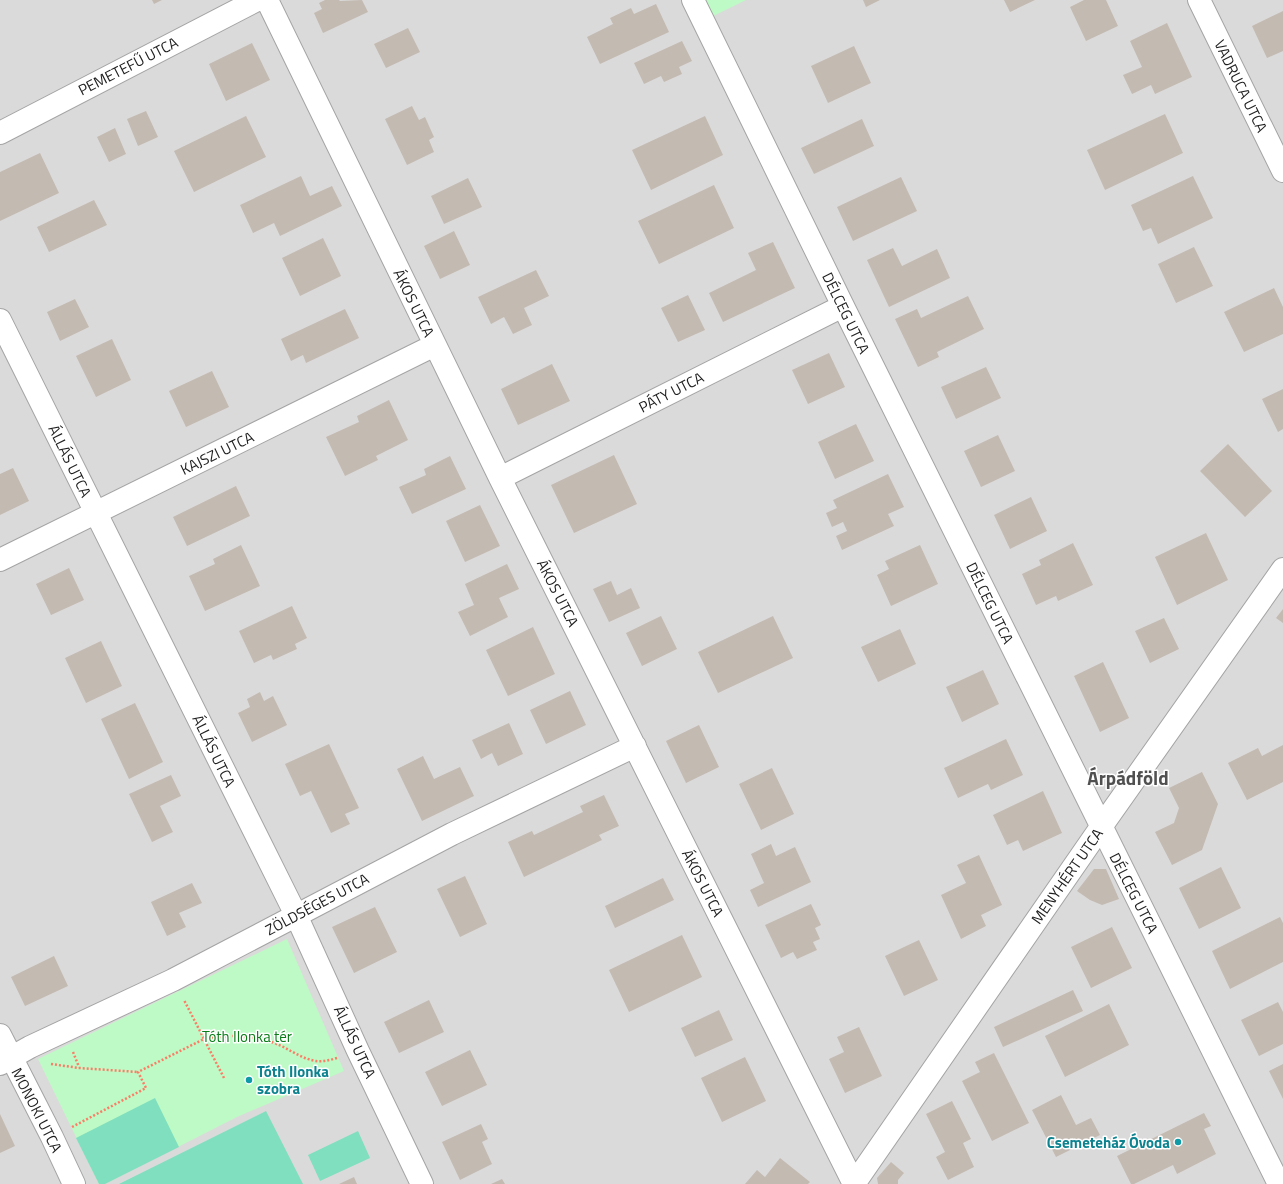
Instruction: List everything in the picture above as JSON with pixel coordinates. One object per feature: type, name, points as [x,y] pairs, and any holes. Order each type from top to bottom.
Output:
[{"type":"street","name":"PEMETEFŰ UTCA","points":[[0,133],[256,0]]},
{"type":"street","name":"ÁKOS UTCA","points":[[267,0],[500,478],[854,1184]]},
{"type":"street","name":"DÉLCEG UTCA","points":[[693,0],[843,306],[1279,1184]]},
{"type":"street","name":"VADRUCA UTCA","points":[[1199,0],[1283,171]]},
{"type":"street","name":"PÁTY UTCA","points":[[500,478],[843,306]]},
{"type":"street","name":"ÁLLÁS UTCA","points":[[0,320],[296,915],[358,1051],[422,1184]]},
{"type":"street","name":"KAJSZI UTCA","points":[[0,560],[96,514],[435,345]]},
{"type":"street","name":"MENYHÉRT UTCA","points":[[854,1184],[1101,827],[1283,569]]},
{"type":"street","name":"ZÖLDSÉGES UTCA","points":[[6,1061],[30,1047],[173,980],[452,834],[635,746]]},
{"type":"street","name":"MONOKI UTCA","points":[[0,1035],[6,1061],[52,1137],[74,1184]]},
{"type":"path","points":[[173,980],[224,1078]]},
{"type":"path","points":[[49,1064],[79,1068],[138,1072],[204,1039],[230,1036],[244,1036],[262,1039],[315,1061],[326,1061],[358,1051]]},
{"type":"path","points":[[52,1137],[146,1088],[138,1072]]},
{"type":"shaded area","points":[[0,0],[1283,0],[1283,1184],[0,1184]]},
{"type":"green space","points":[[693,0],[746,0],[703,21]]},
{"type":"green space","name":"Tóth Ilonka tér","points":[[287,939],[344,1071],[237,1117],[105,1184],[99,1184],[38,1059]]},
{"type":"green space","points":[[155,1098],[179,1147],[105,1184],[99,1184],[76,1138]]},
{"type":"green space","points":[[266,1111],[303,1184],[119,1184]]},
{"type":"green space","points":[[358,1131],[370,1158],[320,1181],[308,1155]]},
{"type":"building","points":[[152,0],[162,0],[154,4]]},
{"type":"building","points":[[325,0],[362,0],[368,12],[323,33],[314,13],[322,9],[319,3]]},
{"type":"building","points":[[863,0],[880,0],[866,7]]},
{"type":"building","points":[[1004,0],[1035,0],[1010,12]]},
{"type":"building","points":[[1084,0],[1106,0],[1118,26],[1086,41],[1070,7]]},
{"type":"building","points":[[656,4],[669,32],[600,64],[587,37],[613,24],[610,18],[631,8],[634,14]]},
{"type":"building","points":[[1283,11],[1283,51],[1267,58],[1252,26]]},
{"type":"building","points":[[1167,23],[1192,77],[1155,94],[1151,85],[1132,94],[1123,75],[1142,67],[1130,41]]},
{"type":"building","points":[[408,28],[420,52],[386,68],[374,44]]},
{"type":"building","points":[[682,41],[692,61],[679,67],[682,74],[664,82],[661,76],[644,84],[634,63]]},
{"type":"building","points":[[252,43],[270,80],[226,101],[209,64]]},
{"type":"building","points":[[854,46],[871,83],[828,103],[811,66]]},
{"type":"building","points":[[412,106],[419,120],[425,117],[434,137],[429,140],[434,152],[407,165],[385,119]]},
{"type":"building","points":[[146,111],[158,137],[138,146],[127,119]]},
{"type":"building","points":[[1165,114],[1183,153],[1105,190],[1087,150]]},
{"type":"building","points":[[246,116],[266,157],[194,192],[174,151]]},
{"type":"building","points":[[705,116],[723,155],[651,190],[632,150]]},
{"type":"building","points":[[862,119],[874,146],[814,174],[801,148]]},
{"type":"building","points":[[115,128],[126,154],[109,162],[97,137]]},
{"type":"building","points":[[40,153],[59,193],[0,221],[0,172]]},
{"type":"building","points":[[301,176],[310,196],[332,186],[342,206],[280,236],[274,223],[253,233],[240,205]]},
{"type":"building","points":[[1193,176],[1213,218],[1158,244],[1151,228],[1143,231],[1131,205]]},
{"type":"building","points":[[901,177],[917,211],[853,241],[837,207]]},
{"type":"building","points":[[468,178],[482,207],[444,224],[431,196]]},
{"type":"building","points":[[714,185],[734,228],[659,264],[638,221]]},
{"type":"building","points":[[94,200],[107,225],[49,252],[37,227]]},
{"type":"building","points":[[454,231],[470,265],[440,279],[424,246]]},
{"type":"building","points":[[323,238],[341,276],[300,296],[282,258]]},
{"type":"building","points":[[773,242],[795,288],[723,322],[709,293],[756,270],[748,253]]},
{"type":"building","points":[[1194,247],[1213,286],[1176,303],[1158,264]]},
{"type":"building","points":[[893,248],[902,266],[937,249],[950,278],[889,307],[867,260]]},
{"type":"building","points":[[536,270],[549,296],[524,308],[532,325],[513,334],[504,317],[491,324],[478,297]]},
{"type":"building","points":[[1274,288],[1283,307],[1283,334],[1244,352],[1224,312]]},
{"type":"building","points":[[688,295],[705,330],[678,342],[661,308]]},
{"type":"building","points":[[968,296],[984,329],[937,352],[939,357],[918,367],[895,319],[917,309],[921,318]]},
{"type":"building","points":[[75,299],[89,327],[60,341],[47,312]]},
{"type":"building","points":[[345,309],[359,338],[306,363],[303,355],[291,361],[281,339]]},
{"type":"building","points":[[112,339],[131,380],[96,397],[76,356]]},
{"type":"building","points":[[829,353],[845,387],[808,404],[792,370]]},
{"type":"building","points":[[552,364],[570,401],[518,425],[501,389]]},
{"type":"building","points":[[986,367],[1001,398],[956,419],[941,387]]},
{"type":"building","points":[[212,371],[229,407],[186,427],[169,391]]},
{"type":"building","points":[[1283,389],[1283,429],[1278,432],[1262,399]]},
{"type":"building","points":[[389,400],[408,440],[376,456],[378,460],[345,476],[326,437],[359,422],[357,416]]},
{"type":"building","points":[[856,424],[874,461],[835,479],[818,442]]},
{"type":"building","points":[[998,435],[1015,471],[981,487],[964,451]]},
{"type":"building","points":[[1228,444],[1272,491],[1245,517],[1200,471]]},
{"type":"building","points":[[614,455],[637,504],[574,533],[551,485]]},
{"type":"building","points":[[450,456],[466,489],[412,514],[399,487],[426,475],[424,469]]},
{"type":"building","points":[[13,468],[29,501],[0,515],[0,474]]},
{"type":"building","points":[[888,474],[904,507],[888,514],[894,526],[842,550],[836,536],[847,531],[843,522],[832,527],[826,513],[837,508],[833,500]]},
{"type":"building","points":[[236,486],[250,516],[187,546],[173,517]]},
{"type":"building","points":[[1031,497],[1047,531],[1010,549],[994,515]]},
{"type":"building","points":[[480,505],[500,546],[465,562],[446,521]]},
{"type":"building","points":[[1206,533],[1228,580],[1177,605],[1155,557]]},
{"type":"building","points":[[1073,543],[1093,585],[1058,601],[1056,596],[1036,605],[1022,574],[1041,565],[1039,560]]},
{"type":"building","points":[[241,545],[260,586],[205,611],[189,576],[215,564],[213,559]]},
{"type":"building","points":[[920,545],[938,584],[891,606],[877,575],[889,569],[885,561]]},
{"type":"building","points":[[507,564],[519,589],[499,598],[508,617],[470,636],[458,612],[474,605],[465,584]]},
{"type":"building","points":[[69,568],[84,600],[51,615],[36,584]]},
{"type":"building","points":[[611,581],[617,595],[631,588],[640,608],[609,622],[593,589]]},
{"type":"building","points":[[292,606],[307,638],[295,644],[297,649],[273,660],[271,655],[254,663],[239,631]]},
{"type":"building","points":[[1283,609],[1283,623],[1276,618]]},
{"type":"building","points":[[661,616],[677,649],[642,666],[626,633]]},
{"type":"building","points":[[773,616],[793,658],[718,693],[698,652]]},
{"type":"building","points":[[1164,618],[1179,649],[1150,663],[1135,631]]},
{"type":"building","points":[[533,627],[555,674],[508,696],[486,650]]},
{"type":"building","points":[[900,629],[916,664],[878,682],[861,647]]},
{"type":"building","points":[[101,641],[122,686],[86,703],[65,658]]},
{"type":"building","points":[[1103,662],[1129,718],[1100,732],[1074,676]]},
{"type":"building","points":[[983,670],[999,704],[962,722],[946,687]]},
{"type":"building","points":[[570,691],[586,725],[546,744],[530,710]]},
{"type":"building","points":[[260,692],[264,701],[273,696],[287,725],[252,742],[238,713],[250,707],[247,699]]},
{"type":"building","points":[[135,703],[163,762],[129,779],[101,719]]},
{"type":"building","points":[[509,723],[523,754],[498,766],[492,753],[481,759],[472,740]]},
{"type":"building","points":[[699,725],[719,767],[686,783],[666,741]]},
{"type":"building","points":[[1006,739],[1023,775],[991,790],[988,784],[958,798],[944,768]]},
{"type":"building","points":[[329,744],[359,808],[345,814],[350,824],[331,833],[311,791],[300,796],[285,764]]},
{"type":"building","points":[[1283,745],[1283,782],[1247,800],[1228,763],[1258,748],[1262,756]]},
{"type":"building","points":[[423,756],[434,779],[460,767],[474,796],[422,821],[397,769]]},
{"type":"building","points":[[772,768],[794,814],[761,830],[739,784]]},
{"type":"building","points":[[1202,772],[1218,804],[1202,850],[1172,865],[1155,832],[1174,823],[1179,808],[1169,788]]},
{"type":"building","points":[[171,775],[181,796],[160,806],[173,832],[152,842],[129,794]]},
{"type":"building","points":[[1043,791],[1062,833],[1023,851],[1018,840],[1007,845],[993,815]]},
{"type":"building","points":[[604,795],[619,826],[599,835],[602,840],[524,877],[508,842],[532,831],[534,835],[583,812],[580,806]]},
{"type":"building","points":[[771,844],[776,856],[795,847],[811,882],[758,907],[750,890],[764,883],[751,854]]},
{"type":"building","points":[[979,855],[1002,905],[981,915],[986,926],[961,939],[941,895],[966,883],[957,865]]},
{"type":"building","points":[[1221,867],[1241,908],[1199,929],[1179,888]]},
{"type":"building","points":[[1094,869],[1106,869],[1119,899],[1102,905],[1090,900],[1077,891]]},
{"type":"building","points":[[465,876],[487,924],[460,937],[437,889]]},
{"type":"building","points":[[663,878],[674,900],[615,928],[605,906]]},
{"type":"building","points":[[192,883],[202,903],[179,913],[186,927],[167,936],[151,902]]},
{"type":"building","points":[[811,904],[821,925],[815,928],[820,939],[813,942],[817,950],[797,959],[793,952],[781,958],[765,925]]},
{"type":"building","points":[[375,907],[397,952],[354,973],[332,927]]},
{"type":"building","points":[[1280,917],[1283,923],[1283,962],[1230,989],[1212,951]]},
{"type":"building","points":[[1112,927],[1132,968],[1091,988],[1071,947]]},
{"type":"building","points":[[682,935],[702,977],[629,1012],[609,970]]},
{"type":"building","points":[[919,940],[938,980],[904,996],[885,956]]},
{"type":"building","points":[[54,956],[68,986],[25,1006],[11,977]]},
{"type":"building","points":[[1073,990],[1083,1011],[1003,1047],[994,1027]]},
{"type":"building","points":[[429,1000],[444,1032],[399,1053],[384,1022]]},
{"type":"building","points":[[1278,1002],[1283,1012],[1283,1044],[1259,1056],[1241,1020]]},
{"type":"building","points":[[1109,1004],[1129,1045],[1065,1077],[1045,1036]]},
{"type":"building","points":[[719,1010],[733,1040],[695,1057],[681,1028]]},
{"type":"building","points":[[859,1027],[882,1076],[845,1093],[829,1059],[844,1052],[837,1037]]},
{"type":"building","points":[[470,1050],[487,1085],[442,1106],[425,1072]]},
{"type":"building","points":[[994,1053],[1029,1123],[992,1141],[962,1081],[980,1072],[975,1062]]},
{"type":"building","points":[[745,1057],[766,1101],[722,1122],[701,1078]]},
{"type":"building","points":[[1283,1064],[1283,1099],[1269,1071]]},
{"type":"building","points":[[1061,1095],[1076,1125],[1091,1118],[1100,1135],[1056,1157],[1032,1110]]},
{"type":"building","points":[[952,1101],[971,1139],[963,1143],[974,1167],[948,1180],[936,1157],[945,1152],[926,1114]]},
{"type":"building","name":"Csemeteház Óvoda","points":[[1204,1113],[1211,1126],[1204,1129],[1216,1154],[1177,1174],[1173,1165],[1134,1184],[1131,1184],[1117,1156]]},
{"type":"building","points":[[0,1114],[15,1146],[0,1153]]},
{"type":"building","points":[[481,1124],[488,1139],[482,1142],[492,1164],[460,1180],[442,1142]]},
{"type":"building","points":[[780,1158],[810,1182],[808,1184],[745,1184],[757,1170],[765,1177]]},
{"type":"building","points":[[891,1162],[904,1173],[898,1180],[898,1184],[878,1184],[877,1178]]},
{"type":"building","points":[[354,1177],[357,1184],[339,1184]]},
{"type":"building","points":[[502,1179],[505,1184],[491,1184]]},
{"type":"place","name":"Tóth Ilonka szobra","points":[[249,1080]]},
{"type":"place","name":"Csemeteház Óvoda","points":[[1178,1142]]},
{"type":"district","name":"Árpádföld","points":[[1128,777]]}]
